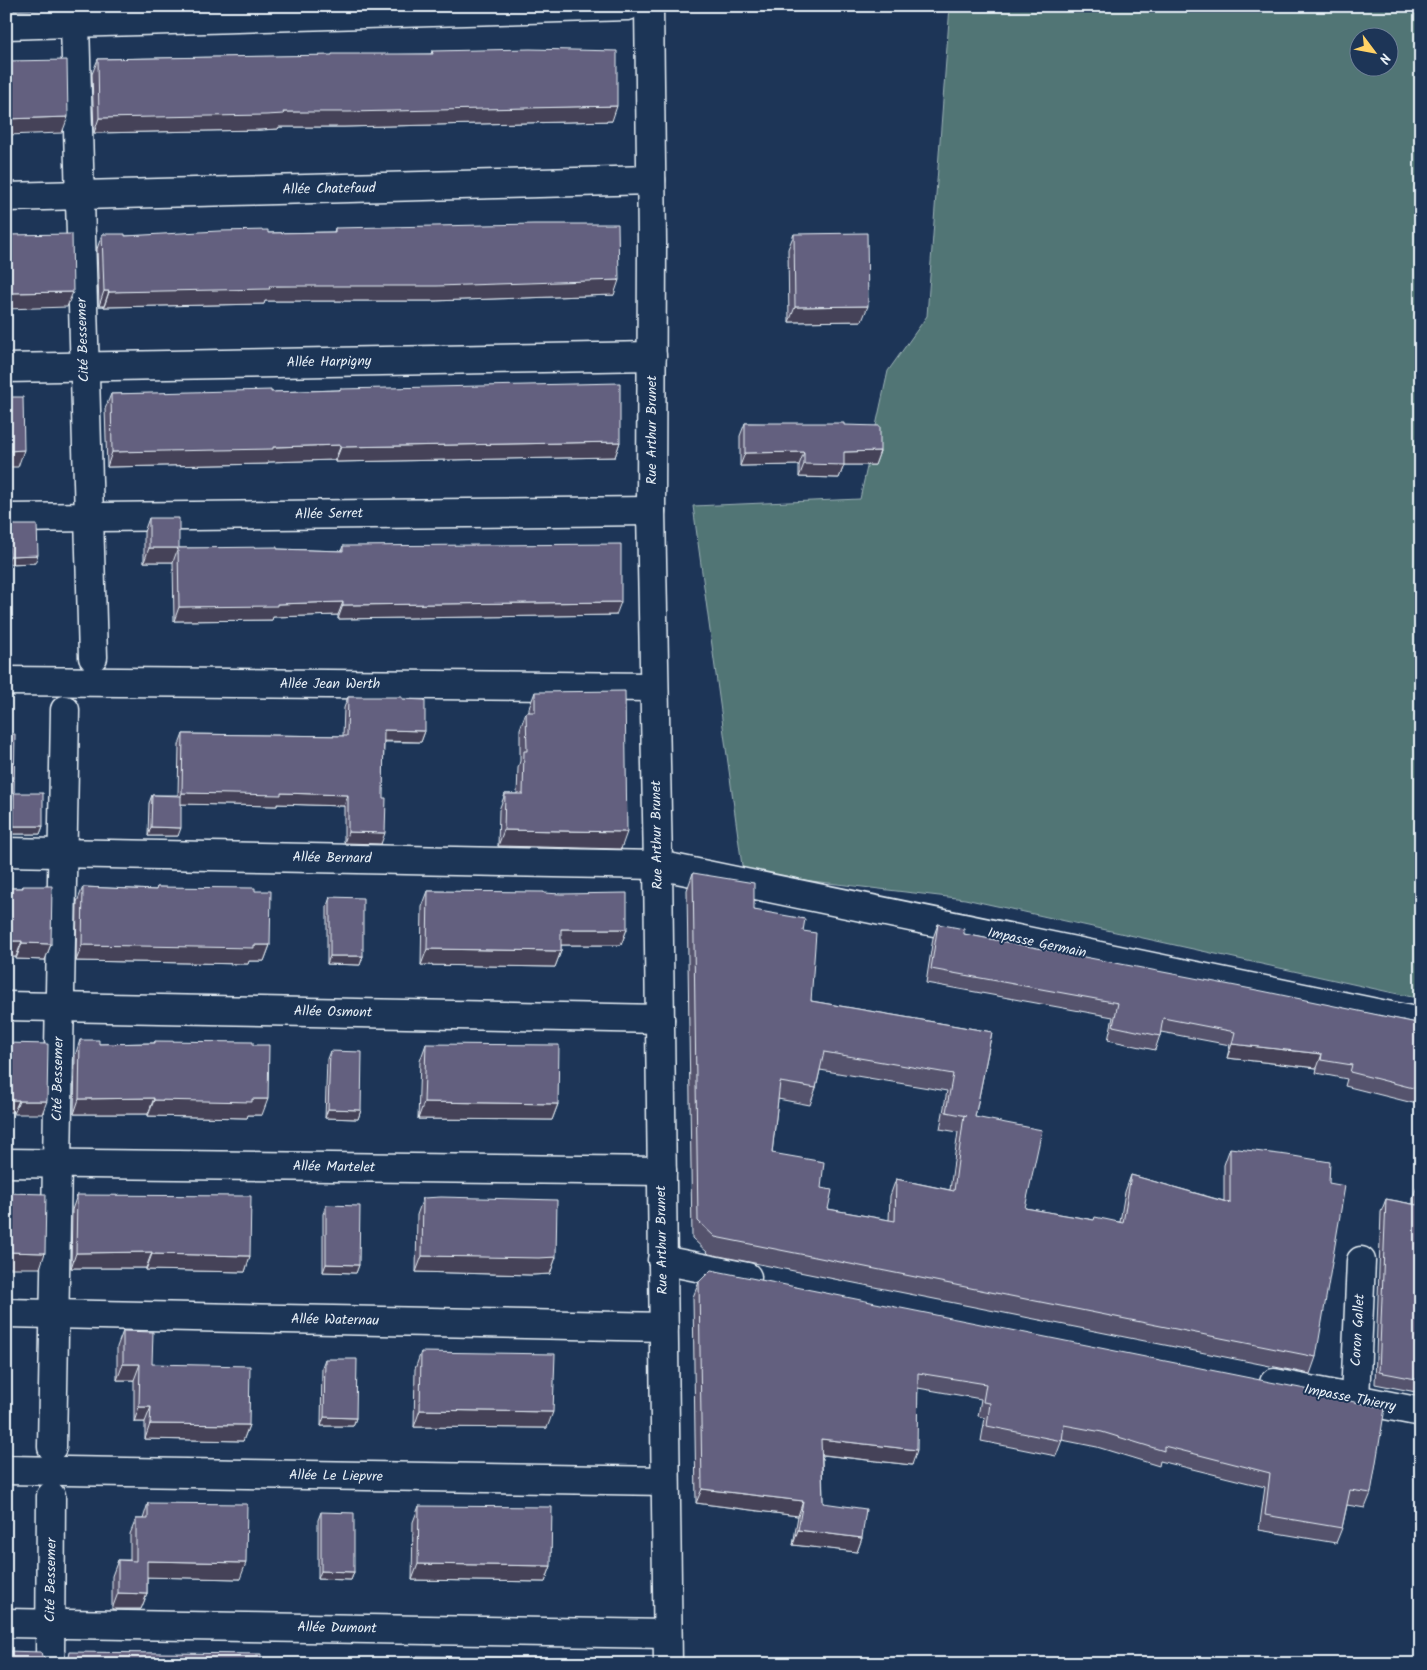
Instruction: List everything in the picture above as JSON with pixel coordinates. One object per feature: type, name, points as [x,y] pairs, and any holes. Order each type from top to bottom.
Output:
[{"type":"street","points":[[6,25],[628,6]]},
{"type":"street","name":"Rue Arthur Brunet","points":[[649,6],[652,356],[651,511],[658,865],[668,1664]]},
{"type":"street","name":"Cité Bessemer","points":[[75,24],[93,657]]},
{"type":"street","name":"Allée Chatefaud","points":[[6,197],[651,180]]},
{"type":"street","name":"Allée Harpigny","points":[[6,368],[652,356]]},
{"type":"street","name":"Allée Serret","points":[[6,518],[651,511]]},
{"type":"street","name":"Allée Jean Werth","points":[[6,682],[654,687]]},
{"type":"street","name":"Cité Bessemer","points":[[52,1447],[65,710]]},
{"type":"street","name":"Allée Bernard","points":[[6,852],[658,865]]},
{"type":"street","name":"Impasse Germain","points":[[658,865],[1415,1021]]},
{"type":"street","name":"Allée Osmont","points":[[6,1006],[660,1019]]},
{"type":"street","name":"Allée Martelet","points":[[6,1163],[662,1172]]},
{"type":"street","points":[[662,1260],[770,1282]]},
{"type":"street","name":"Coron Gallet","points":[[1355,1399],[1361,1261]]},
{"type":"street","name":"Allée Waternau","points":[[6,1313],[664,1327]]},
{"type":"street","name":"Impasse Thierry","points":[[1248,1378],[1421,1412]]},
{"type":"street","name":"Allée Le Liepvre","points":[[6,1470],[665,1481]]},
{"type":"street","name":"Cité Bessemer","points":[[50,1664],[51,1496]]},
{"type":"street","name":"Allée Dumont","points":[[6,1623],[667,1634]]},
{"type":"green space","points":[[950,6],[1421,6],[1421,999],[965,899],[743,873],[693,506],[860,499],[888,371],[927,316]]},
{"type":"building","points":[[530,49],[617,51],[617,106],[283,112],[284,114],[266,115],[99,118],[98,59],[332,54],[433,54],[432,51]]},
{"type":"building","points":[[67,60],[68,117],[6,119],[6,61]]},
{"type":"building","points":[[618,224],[619,280],[437,286],[269,286],[270,289],[104,291],[102,234],[125,234],[125,236],[268,230],[268,233],[335,232],[335,228]]},
{"type":"building","points":[[867,233],[868,306],[795,307],[794,234]]},
{"type":"building","points":[[72,234],[73,292],[6,293],[6,235]]},
{"type":"building","points":[[620,383],[620,442],[341,447],[341,445],[273,447],[273,449],[112,452],[111,394]]},
{"type":"building","points":[[6,394],[7,397],[23,397],[24,450],[8,451],[8,454],[6,454]]},
{"type":"building","points":[[745,423],[844,423],[844,425],[880,426],[880,451],[844,452],[844,465],[804,464],[804,452],[745,453]]},
{"type":"building","points":[[149,518],[179,518],[179,548],[277,547],[277,549],[343,551],[343,546],[621,544],[621,602],[343,605],[343,602],[277,604],[277,606],[179,607],[178,548],[149,548]]},
{"type":"building","points":[[7,525],[37,525],[38,555],[10,556]]},
{"type":"building","points":[[6,556],[9,556],[9,614],[6,614]]},
{"type":"building","points":[[625,691],[627,832],[504,830],[505,794],[523,794],[524,751],[527,751],[526,712],[535,712],[535,692]]},
{"type":"building","points":[[348,697],[402,697],[402,699],[425,700],[425,731],[384,730],[383,798],[386,798],[385,833],[348,832],[348,795],[182,793],[183,734],[347,736]]},
{"type":"building","points":[[6,734],[15,734],[14,793],[43,793],[43,826],[14,826],[14,794],[6,794]]},
{"type":"building","points":[[152,795],[181,796],[181,828],[151,827]]},
{"type":"building","points":[[693,873],[754,883],[754,910],[805,919],[803,931],[816,933],[811,1001],[992,1032],[975,1117],[1042,1130],[1025,1208],[1094,1220],[1095,1217],[1123,1223],[1131,1175],[1230,1203],[1230,1148],[1330,1162],[1329,1183],[1345,1186],[1316,1357],[715,1237],[698,1221]],"holes":[[[824,1052],[953,1074],[946,1112],[964,1115],[954,1191],[896,1179],[895,1221],[828,1209],[832,1190],[821,1188],[824,1162],[772,1153],[780,1082],[816,1088]]]},
{"type":"building","points":[[23,886],[52,886],[51,944],[6,941],[6,888],[23,888]]},
{"type":"building","points":[[83,887],[156,890],[157,887],[255,888],[255,891],[271,891],[270,945],[254,945],[254,948],[82,945]]},
{"type":"building","points":[[428,891],[544,892],[561,894],[627,893],[627,929],[561,929],[561,951],[427,949]]},
{"type":"building","points":[[330,897],[363,898],[363,956],[330,956]]},
{"type":"building","points":[[938,924],[964,929],[964,934],[1262,991],[1417,1023],[1421,1022],[1421,1090],[1350,1072],[1352,1065],[1321,1060],[1322,1054],[1232,1044],[1235,1032],[1163,1018],[1160,1036],[1113,1026],[1118,1003],[931,969]]},
{"type":"building","points":[[80,1040],[99,1040],[99,1044],[155,1043],[155,1041],[253,1042],[253,1045],[269,1045],[268,1099],[252,1099],[252,1102],[154,1100],[154,1098],[79,1099]]},
{"type":"building","points":[[6,1043],[48,1044],[47,1101],[6,1100]]},
{"type":"building","points":[[426,1044],[559,1045],[558,1104],[424,1102]]},
{"type":"building","points":[[330,1051],[362,1052],[361,1110],[328,1109]]},
{"type":"building","points":[[1418,1184],[1421,1184],[1421,1380],[1379,1372],[1386,1199],[1417,1205]]},
{"type":"building","points":[[6,1193],[46,1194],[45,1253],[6,1252]]},
{"type":"building","points":[[77,1195],[251,1196],[250,1256],[152,1254],[152,1252],[76,1253]]},
{"type":"building","points":[[423,1198],[557,1200],[556,1257],[422,1256]]},
{"type":"building","points":[[326,1205],[360,1206],[359,1265],[326,1264]]},
{"type":"building","points":[[711,1270],[1310,1390],[1309,1393],[1385,1408],[1371,1493],[1350,1490],[1342,1528],[1265,1515],[1270,1473],[1164,1446],[1164,1451],[1102,1432],[1064,1425],[1062,1441],[987,1426],[990,1403],[983,1402],[986,1384],[918,1373],[917,1450],[821,1439],[823,1503],[866,1509],[862,1538],[798,1530],[803,1501],[702,1489],[699,1282]]},
{"type":"building","points":[[123,1331],[153,1332],[152,1364],[250,1366],[249,1425],[150,1424],[151,1407],[139,1407],[140,1364],[123,1364]]},
{"type":"building","points":[[421,1352],[555,1354],[553,1412],[420,1410]]},
{"type":"building","points":[[325,1359],[357,1359],[356,1418],[324,1417]]},
{"type":"building","points":[[148,1503],[247,1504],[246,1563],[147,1561],[147,1594],[118,1593],[118,1560],[136,1561],[136,1519],[148,1519]]},
{"type":"building","points":[[419,1506],[552,1507],[551,1566],[418,1564]]},
{"type":"building","points":[[321,1512],[354,1513],[354,1572],[321,1571]]},
{"type":"building","points":[[6,1651],[41,1652],[47,1661],[55,1664],[6,1664]]},
{"type":"building","points":[[70,1652],[261,1654],[261,1664],[55,1664],[64,1662],[69,1657]]},
{"type":"building","points":[[417,1656],[549,1658],[549,1664],[416,1664]]},
{"type":"building","points":[[319,1662],[353,1663],[353,1664],[319,1664]]}]
